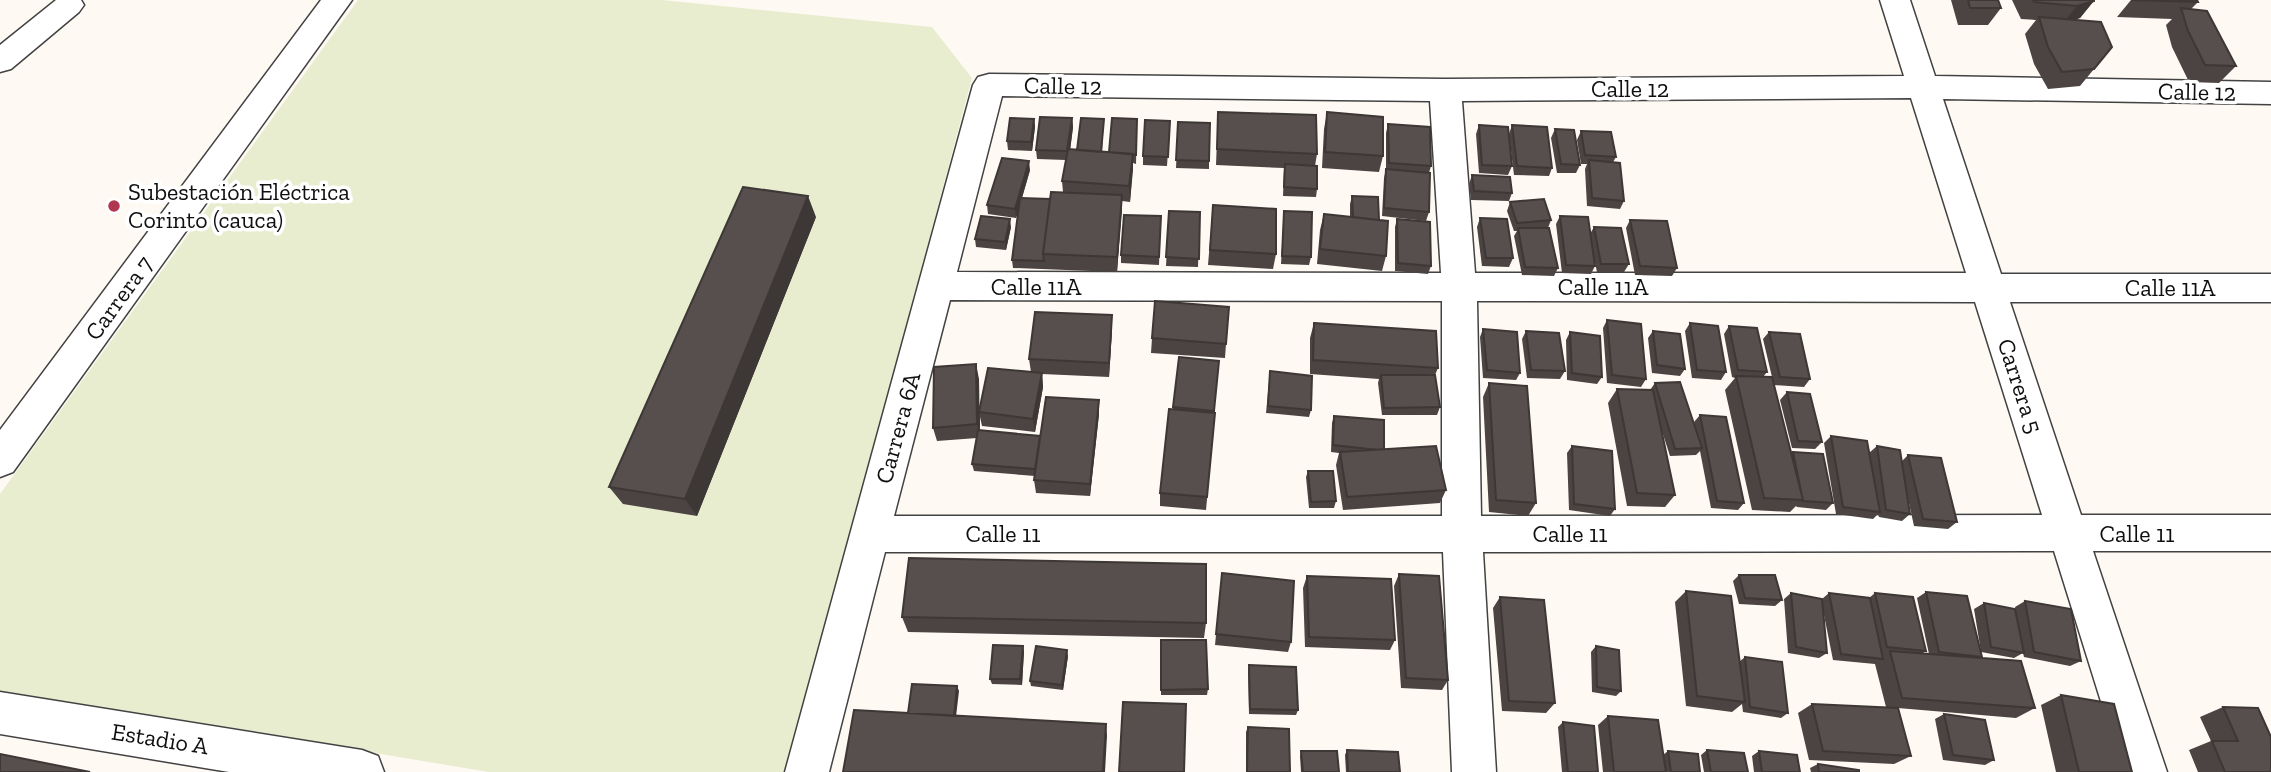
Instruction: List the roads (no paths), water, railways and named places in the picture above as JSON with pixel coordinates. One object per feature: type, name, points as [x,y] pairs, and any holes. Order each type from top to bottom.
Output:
[{"type":"street","name":"Carrera 7","points":[[0,460],[337,0]]},
{"type":"street","name":"Carrera 5","points":[[1895,0],[2145,772]]},
{"type":"street","points":[[0,61],[60,3]]},
{"type":"street","name":"Calle 12","points":[[989,85],[1445,90],[1923,88],[2271,93]]},
{"type":"street","name":"Carrera 6A","points":[[807,772],[989,85]]},
{"type":"street","points":[[1445,90],[1459,287],[1462,534],[1474,772]]},
{"type":"street","name":"Calle 11A","points":[[936,286],[2271,288]]},
{"type":"street","name":"Calle 11","points":[[869,534],[2271,533]]},
{"type":"street","name":"Estadio A","points":[[0,713],[362,772]]},
{"type":"place","name":"Subestación Eléctrica Corinto (cauca)","points":[[114,206]]}]
